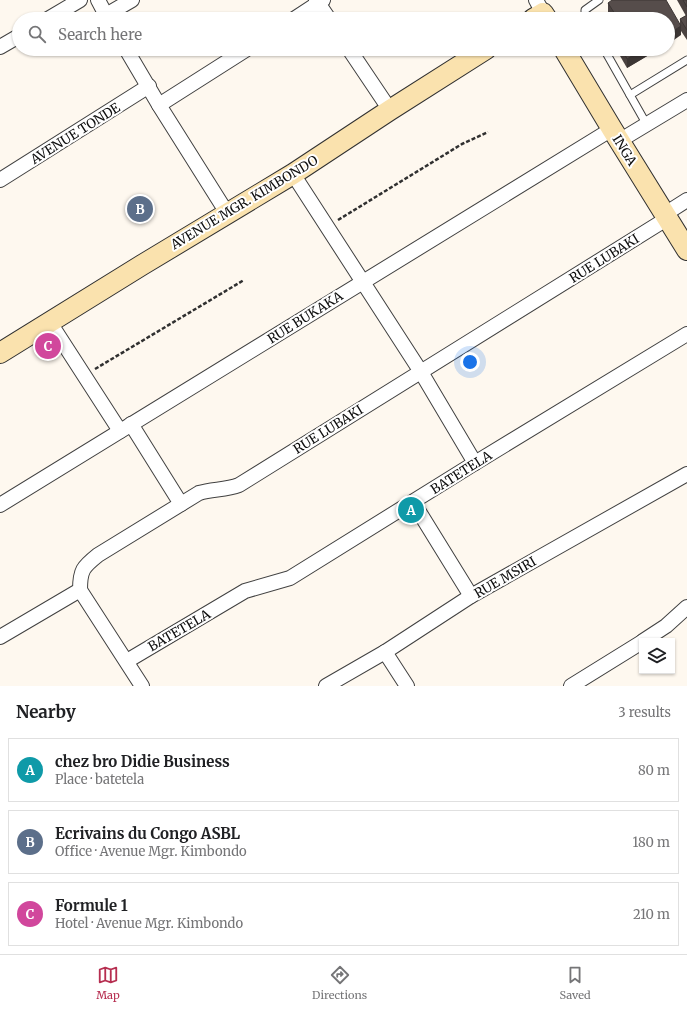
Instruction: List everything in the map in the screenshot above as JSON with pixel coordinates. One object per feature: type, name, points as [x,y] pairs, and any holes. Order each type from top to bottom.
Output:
[{"type":"street","points":[[60,12],[80,0]]},
{"type":"street","points":[[98,0],[104,12]]},
{"type":"street","points":[[114,12],[132,0]]},
{"type":"street","points":[[304,12],[319,1],[325,12]]},
{"type":"street","points":[[0,47],[12,40]]},
{"type":"street","points":[[130,56],[227,213]]},
{"type":"street","points":[[160,105],[236,56]]},
{"type":"street","points":[[354,56],[390,110]]},
{"type":"street","name":"AVENUE MGR. KIMBONDO","points":[[0,353],[227,213],[294,174],[475,56]]},
{"type":"street","name":"INGA","points":[[568,56],[615,135],[687,250]]},
{"type":"street","name":"AVENUE TONDE","points":[[0,180],[149,86]]},
{"type":"street","name":"RUE BUKAKA","points":[[0,505],[363,281],[615,135],[647,125],[687,100]]},
{"type":"street","points":[[294,174],[421,372],[476,463]]},
{"type":"street","name":"RUE LUBAKI","points":[[80,590],[80,577],[86,564],[98,555],[199,493],[208,490],[229,489],[238,485],[421,372],[666,216],[687,200]]},
{"type":"street","points":[[49,322],[84,375],[126,428],[181,504]]},
{"type":"street","name":"BATETELA","points":[[127,661],[245,591],[290,578],[687,334]]},
{"type":"street","name":"RUE MSIRI","points":[[326,686],[385,652],[471,596],[687,474]]},
{"type":"street","points":[[413,502],[471,596]]},
{"type":"street","points":[[0,637],[80,590],[142,686]]},
{"type":"street","points":[[647,638],[666,626],[687,607]]},
{"type":"street","points":[[570,686],[639,643]]},
{"type":"street","points":[[385,652],[407,686]]},
{"type":"lane","points":[[585,12],[585,10],[599,0]]},
{"type":"lane","points":[[608,56],[647,125]]},
{"type":"lane","points":[[630,95],[687,60]]},
{"type":"path","points":[[328,227],[462,144],[488,132]]},
{"type":"path","points":[[84,375],[244,280]]},
{"type":"building","points":[[612,0],[666,0],[673,12],[614,12],[608,3]]},
{"type":"building","points":[[683,0],[687,0],[687,7]]},
{"type":"building","points":[[687,15],[687,30],[680,19]]},
{"type":"building","points":[[675,16],[681,26],[675,30]]},
{"type":"place","name":"Ecrivains du Congo ASBL","points":[[140,209]]},
{"type":"place","name":"Formule 1","points":[[48,346]]},
{"type":"place","name":"chez bro Didie Business","points":[[411,510]]}]
